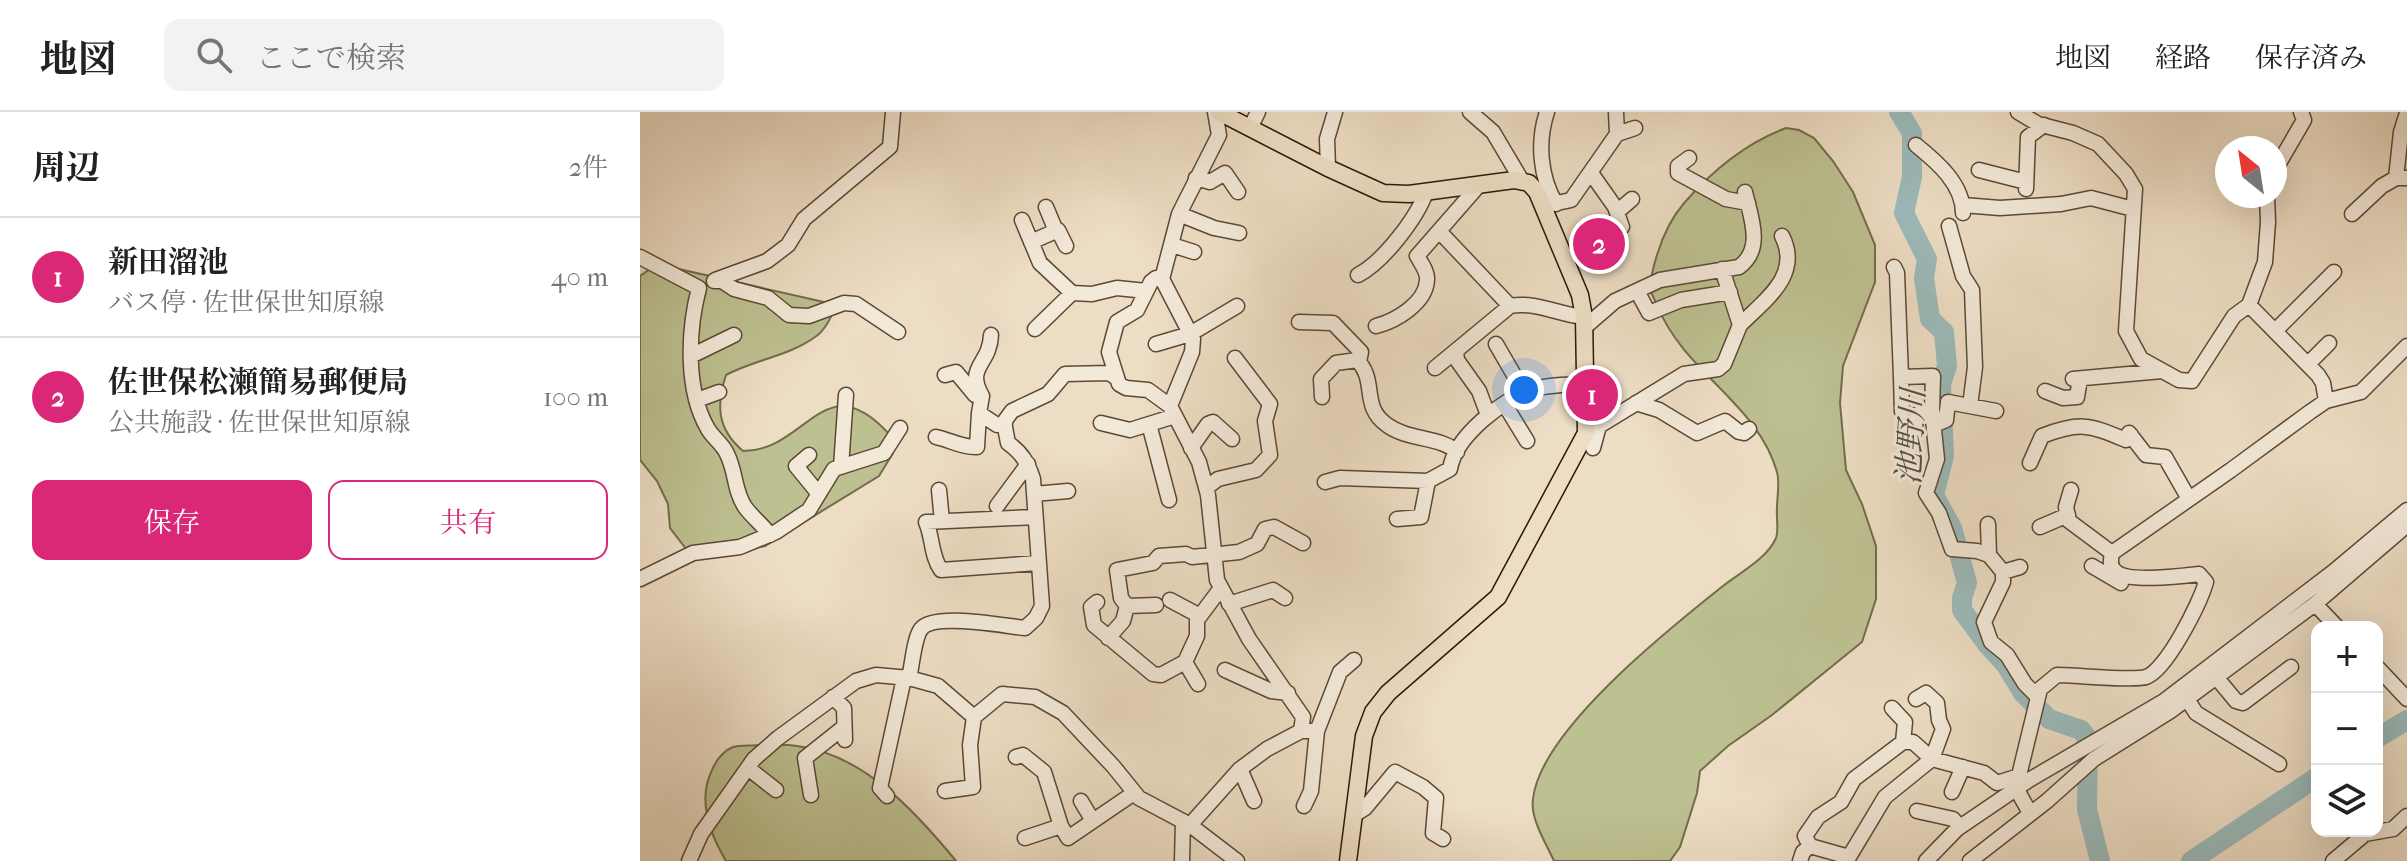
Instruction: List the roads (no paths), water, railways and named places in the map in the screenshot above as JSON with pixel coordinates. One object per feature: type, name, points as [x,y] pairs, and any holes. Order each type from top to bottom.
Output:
[{"type":"main road","points":[[1217,112],[1383,193],[1426,192],[1522,181],[1529,183],[1550,205],[1580,295],[1592,428],[1498,597],[1388,693],[1373,712],[1364,736],[1348,861]]},
{"type":"street","points":[[699,288],[767,261],[788,245],[804,219],[890,147],[893,112]]},
{"type":"street","points":[[1101,423],[1123,431],[1149,424],[1172,411],[1192,352],[1193,339],[1162,279],[1179,214],[1219,135],[1217,112]]},
{"type":"street","points":[[1250,128],[1258,112]]},
{"type":"street","points":[[1328,168],[1327,139],[1335,112]]},
{"type":"street","points":[[1470,112],[1493,132],[1522,181]]},
{"type":"street","points":[[1547,112],[1540,139],[1550,205],[1571,200],[1591,173],[1617,134],[1616,112]]},
{"type":"street","points":[[2018,112],[2044,125],[2098,144],[2126,174],[2135,189],[2126,331],[2141,359],[2179,380],[2192,381],[2234,316],[2249,305],[2265,262],[2267,208]]},
{"type":"street","points":[[2287,149],[2304,120],[2301,112]]},
{"type":"street","points":[[2352,214],[2382,186],[2402,178],[2401,132],[2407,113]]},
{"type":"street","points":[[1979,170],[2026,186],[2028,137],[2044,125]]},
{"type":"street","points":[[1617,134],[1635,128]]},
{"type":"street","points":[[1916,145],[1940,165],[1959,191],[1963,209],[2061,204],[2091,198],[2133,209]]},
{"type":"street","points":[[1435,368],[1510,306],[1543,307],[1584,322],[1615,301],[1660,280],[1739,267],[1748,261],[1755,236],[1747,198],[1726,199],[1678,173],[1678,166],[1689,158]]},
{"type":"street","points":[[1196,178],[1210,182],[1225,173],[1238,192]]},
{"type":"street","points":[[1591,173],[1617,212],[1622,227]]},
{"type":"street","points":[[1376,326],[1403,316],[1414,303],[1427,284],[1427,276],[1417,256],[1480,184]]},
{"type":"street","points":[[1358,275],[1371,268],[1420,209],[1426,192]]},
{"type":"street","points":[[1617,212],[1632,199]]},
{"type":"street","points":[[1046,207],[1066,246]]},
{"type":"street","points":[[1179,214],[1214,228],[1239,233]]},
{"type":"street","points":[[1593,448],[1592,428],[1684,374],[1718,369],[1724,364],[1740,325],[1780,285],[1787,272],[1785,235],[1766,231],[1751,218]]},
{"type":"street","points":[[1022,220],[1040,263],[1072,293],[1092,294],[1117,288],[1146,291]]},
{"type":"street","points":[[1949,226],[1963,276],[1972,290],[1975,367],[1970,406]]},
{"type":"street","points":[[1031,242],[1056,231]]},
{"type":"street","points":[[1439,231],[1510,306]]},
{"type":"street","points":[[1172,245],[1194,252]]},
{"type":"street","points":[[640,257],[699,288]]},
{"type":"street","points":[[1894,267],[1897,273],[1902,412]]},
{"type":"street","points":[[1722,269],[1740,325]]},
{"type":"street","points":[[2275,331],[2334,272]]},
{"type":"street","points":[[1162,279],[1156,278],[1151,282],[1137,310],[1117,322],[1109,352],[1115,377],[1126,388],[1148,390],[1172,411],[1191,448],[1206,488],[1217,580],[1249,639],[1303,717],[1301,731]]},
{"type":"street","points":[[715,280],[734,289],[768,298],[789,315],[809,316],[844,303],[856,304],[898,332]]},
{"type":"street","points":[[699,288],[692,330],[697,400],[708,430],[725,448],[732,463],[737,490],[745,507],[770,535]]},
{"type":"street","points":[[1637,291],[1649,313],[1681,300],[1730,292]]},
{"type":"street","points":[[1035,329],[1072,293]]},
{"type":"street","points":[[2249,305],[2308,364],[2323,383],[2326,401]]},
{"type":"street","points":[[1156,344],[1190,334],[1237,306]]},
{"type":"street","points":[[1299,322],[1333,323],[1361,352],[1359,362]]},
{"type":"street","points":[[693,355],[734,335]]},
{"type":"street","points":[[936,437],[977,447],[982,396],[974,382],[991,348],[991,335]]},
{"type":"street","points":[[2308,364],[2329,343]]},
{"type":"street","points":[[1496,344],[1525,394]]},
{"type":"street","points":[[2030,813],[2018,782],[2040,689],[2057,675],[2146,677],[2160,668],[2202,597],[2206,582],[2199,574],[2123,576],[2114,571],[2110,563],[2112,553],[2326,401],[2361,392],[2407,346]]},
{"type":"street","points":[[1456,351],[1457,360],[1479,391],[1488,415]]},
{"type":"street","points":[[1206,488],[1218,479],[1256,470],[1270,455],[1265,421],[1270,404],[1235,358]]},
{"type":"street","points":[[1322,397],[1321,379],[1336,363],[1357,360],[1365,368],[1369,381],[1369,400],[1386,425],[1420,440],[1449,444],[1457,452]]},
{"type":"street","points":[[2045,391],[2063,398],[2077,397],[2076,379],[2162,371]]},
{"type":"street","points":[[945,375],[956,372],[980,407],[997,425],[1005,424]]},
{"type":"street","points":[[887,796],[880,788],[919,631],[930,622],[964,621],[1025,628],[1036,618],[1042,606],[1033,479],[1019,451],[1008,443],[1005,424],[1012,411],[1048,394],[1065,374],[1109,373],[1115,377]]},
{"type":"street","points":[[1901,377],[1933,376],[1937,459],[1926,493],[1939,513],[1952,549],[1989,555],[2003,572],[2003,582],[1984,628],[1991,642],[2007,655],[2035,702]]},
{"type":"street","points":[[1336,482],[1428,481],[1450,469],[1451,459],[1481,419],[1539,387],[1587,384]]},
{"type":"street","points":[[697,400],[719,392]]},
{"type":"street","points":[[841,467],[846,395]]},
{"type":"street","points":[[1908,451],[1918,414],[1934,420],[1946,420],[1948,402],[1996,411]]},
{"type":"street","points":[[1636,403],[1659,410],[1697,433],[1725,421],[1739,432],[1749,429]]},
{"type":"street","points":[[1505,405],[1527,441]]},
{"type":"street","points":[[1191,448],[1208,424],[1213,422],[1232,439]]},
{"type":"street","points":[[1149,424],[1169,500]]},
{"type":"street","points":[[2030,463],[2042,436],[2065,427],[2090,426],[2126,440],[2135,438],[2146,455],[2165,457],[2189,499]]},
{"type":"street","points":[[640,579],[693,553],[740,547],[770,535],[809,510],[834,469],[884,453],[900,428]]},
{"type":"street","points":[[809,455],[796,466],[818,493]]},
{"type":"street","points":[[997,506],[1028,464]]},
{"type":"street","points":[[1397,519],[1421,517],[1428,481]]},
{"type":"street","points":[[939,490],[942,521]]},
{"type":"street","points":[[2071,490],[2066,507],[2069,521],[2112,553]]},
{"type":"street","points":[[1034,494],[1068,491]]},
{"type":"street","points":[[1926,861],[1960,827],[2018,782],[2079,752],[2164,701],[2333,572],[2407,510]]},
{"type":"street","points":[[2040,527],[2068,515]]},
{"type":"street","points":[[1035,517],[926,522],[931,534],[934,561],[941,570],[1038,563]]},
{"type":"street","points":[[1988,524],[1989,555]]},
{"type":"street","points":[[1970,861],[2094,759],[2187,699],[2315,604],[2407,525]]},
{"type":"street","points":[[1127,606],[1121,598],[1117,570],[1153,563],[1159,556],[1214,556],[1239,552],[1257,544],[1265,529],[1274,527],[1303,543]]},
{"type":"street","points":[[2092,566],[2117,582],[2152,583],[2152,577]]},
{"type":"street","points":[[2003,572],[2020,567]]},
{"type":"street","points":[[1097,602],[1091,607],[1094,625],[1153,674],[1161,675],[1185,662],[1197,636],[1197,620],[1221,588]]},
{"type":"street","points":[[1229,604],[1273,590],[1285,598]]},
{"type":"street","points":[[1127,606],[1163,603],[1200,616]]},
{"type":"street","points":[[2315,604],[2331,621]]},
{"type":"street","points":[[1108,638],[1123,621],[1127,606]]},
{"type":"street","points":[[1304,806],[1311,791],[1311,776],[1316,763],[1317,731],[1340,672],[1354,660]]},
{"type":"street","points":[[1185,662],[1198,684]]},
{"type":"street","points":[[2216,677],[2236,701],[2243,703],[2291,667]]},
{"type":"street","points":[[1225,670],[1271,691],[1288,693]]},
{"type":"street","points":[[2383,673],[2407,699]]},
{"type":"street","points":[[689,861],[701,834],[748,768],[778,738],[856,681],[876,675],[907,678],[938,686],[974,717]]},
{"type":"street","points":[[1916,699],[1926,693],[1937,703],[1943,729],[1932,759],[1885,797],[1849,857],[1810,846],[1805,836],[1818,817],[1841,802],[1854,779],[1903,742],[1913,742],[1932,759],[1989,775],[1997,783],[2018,782]]},
{"type":"street","points":[[945,791],[973,787],[970,745],[974,717],[1002,694],[1035,697],[1063,713],[1139,798],[1187,823],[1237,861]]},
{"type":"street","points":[[811,795],[805,758],[845,733],[844,708],[833,697]]},
{"type":"street","points":[[2187,699],[2196,713],[2279,764]]},
{"type":"street","points":[[1892,708],[1905,722],[1903,742]]},
{"type":"street","points":[[1182,861],[1187,823],[1240,769],[1267,749],[1301,731],[1317,731]]},
{"type":"street","points":[[1016,757],[1023,755],[1044,772],[1061,826],[1068,838],[1134,793]]},
{"type":"street","points":[[1952,792],[1963,767]]},
{"type":"street","points":[[748,768],[776,790]]},
{"type":"street","points":[[1240,769],[1254,801]]},
{"type":"street","points":[[1354,815],[1365,808],[1395,772],[1436,798],[1433,833],[1443,839]]},
{"type":"street","points":[[1422,829],[1436,798]]},
{"type":"street","points":[[1081,801],[1093,821]]},
{"type":"street","points":[[1917,811],[1953,819],[1960,827]]},
{"type":"street","points":[[2333,861],[2365,834],[2393,829],[2407,816]]},
{"type":"street","points":[[1025,838],[1061,826]]},
{"type":"street","points":[[1800,861],[1803,852],[1810,846]]},
{"type":"waterway","name":"池野川","points":[[1899,112],[1912,133],[1912,177],[1904,213],[1927,259],[1924,278],[1930,319],[1944,332],[1947,366],[1941,384],[1944,456],[1934,495],[1952,528],[1967,583],[1962,610],[2006,665],[2023,693],[2049,719],[2081,730],[2088,739],[2087,809],[2100,861]]},
{"type":"waterway","points":[[2383,734],[2407,720]]},
{"type":"waterway","points":[[2191,861],[2311,781]]},
{"type":"place","name":"佐世保松瀬簡易郵便局","points":[[1599,244]]},
{"type":"place","name":"新田溜池","points":[[1592,395]]}]
